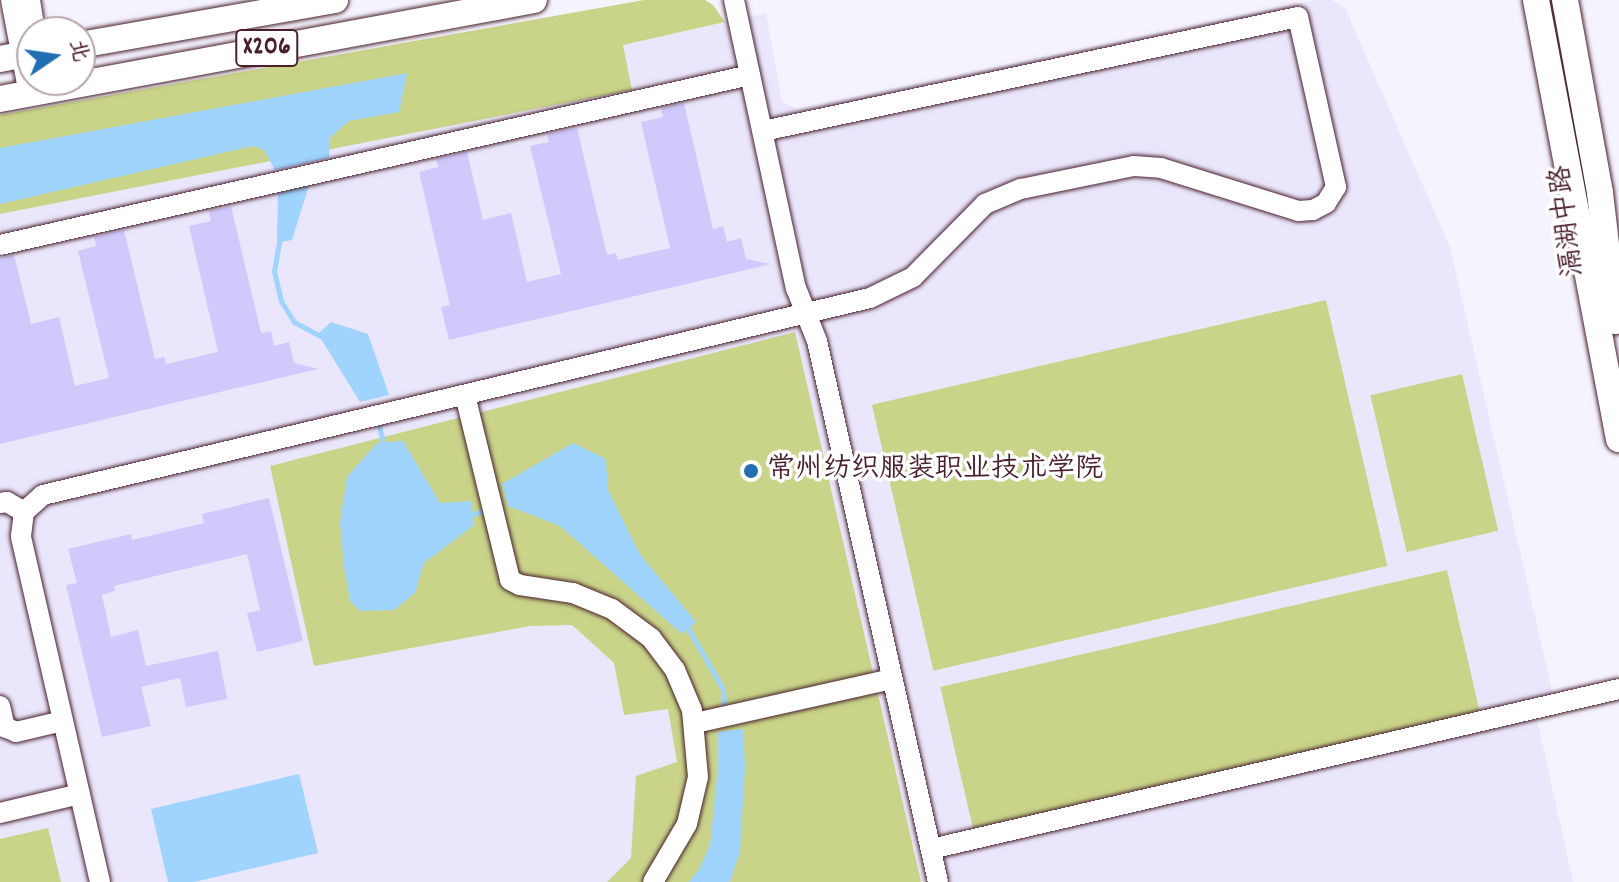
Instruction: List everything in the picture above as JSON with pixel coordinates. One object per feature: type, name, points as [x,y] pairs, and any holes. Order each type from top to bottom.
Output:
[{"type":"main road","name":"X206","points":[[96,42],[335,0]]},
{"type":"main road","name":"X206","points":[[96,82],[534,0]]},
{"type":"main road","name":"滆湖中路","points":[[1536,0],[1619,439]]},
{"type":"main road","name":"滆湖中路","points":[[1565,0],[1600,193],[1616,245],[1619,340]]},
{"type":"street","points":[[11,0],[16,39]]},
{"type":"street","points":[[734,0],[796,288],[817,341],[938,882]]},
{"type":"street","points":[[100,882],[21,536],[24,512],[43,495],[870,298],[913,277],[985,204],[1021,189],[1134,166],[1161,168],[1298,211],[1313,210],[1326,203],[1336,187],[1298,17],[763,131]]},
{"type":"street","points":[[0,245],[750,75]]},
{"type":"street","points":[[465,395],[510,580],[520,585],[573,593],[599,604],[651,638],[675,670],[704,720],[698,777],[687,824],[653,882]]},
{"type":"street","points":[[0,503],[7,502],[24,512]]},
{"type":"street","points":[[704,720],[892,679]]},
{"type":"street","points":[[931,849],[1619,689]]},
{"type":"street","points":[[0,706],[5,727],[16,732],[63,721]]},
{"type":"street","points":[[0,813],[80,794]]},
{"type":"shaded area","name":"常州纺织服装职业技术学院","points":[[1316,0],[1331,0],[1345,8],[1450,247],[1553,695],[1536,715],[1573,882],[0,882],[0,214],[631,90],[623,45],[766,13],[782,101],[796,109]]},
{"type":"green space","points":[[644,0],[705,0],[713,5],[725,22],[623,45],[632,90],[0,214],[0,115]]},
{"type":"green space","points":[[1326,300],[1387,566],[933,671],[872,405]]},
{"type":"green space","points":[[795,332],[921,882],[607,882],[631,858],[636,776],[677,762],[668,709],[624,715],[614,663],[572,625],[530,626],[314,666],[270,466]]},
{"type":"green space","points":[[1462,374],[1498,531],[1407,552],[1370,395]]},
{"type":"green space","points":[[1447,570],[1480,711],[973,828],[940,687]]},
{"type":"green space","points":[[48,828],[61,882],[0,882],[0,839]]},
{"type":"water","points":[[407,73],[399,112],[349,121],[330,138],[329,158],[275,170],[264,150],[253,146],[0,204],[0,148]]},
{"type":"water","points":[[310,182],[292,240],[277,243],[278,190]]},
{"type":"water","points":[[331,322],[368,334],[389,395],[360,402],[318,334]]},
{"type":"water","points":[[403,441],[440,503],[472,501],[473,526],[424,563],[415,593],[394,610],[360,611],[350,601],[344,566],[340,522],[347,477],[377,443]]},
{"type":"water","points":[[573,443],[606,459],[608,490],[639,553],[696,622],[682,634],[560,526],[508,506],[502,484]]},
{"type":"water","points":[[743,729],[745,766],[740,852],[730,882],[689,882],[710,845],[717,776],[717,732]]},
{"type":"water","points":[[299,774],[318,853],[194,882],[168,882],[151,809]]},
{"type":"building","points":[[684,103],[713,229],[723,226],[727,242],[741,238],[746,259],[771,264],[449,340],[441,307],[450,305],[419,172],[438,167],[436,159],[467,152],[483,220],[511,213],[527,282],[561,274],[530,146],[549,142],[547,134],[577,128],[607,255],[616,253],[618,260],[670,248],[641,122],[663,117],[661,108]]},
{"type":"building","points":[[231,206],[261,333],[271,331],[274,346],[289,342],[294,363],[318,369],[0,444],[0,258],[14,255],[31,324],[59,317],[75,386],[109,378],[78,251],[96,246],[94,237],[124,230],[155,359],[164,357],[166,364],[218,352],[189,226],[211,221],[209,211]]},
{"type":"building","points":[[269,498],[303,641],[257,652],[247,613],[260,610],[247,554],[114,586],[115,591],[102,595],[111,637],[138,630],[146,666],[218,651],[227,699],[186,707],[180,678],[141,687],[151,726],[102,737],[66,585],[77,583],[68,549],[131,534],[132,540],[204,523],[202,514]]},
{"type":"waterway","points":[[280,237],[274,271],[281,301],[294,322],[322,337]]},
{"type":"waterway","points":[[378,421],[384,446]]},
{"type":"waterway","points":[[466,517],[487,509]]},
{"type":"waterway","points":[[685,623],[723,689],[724,710]]},
{"type":"place","name":"常州纺织服装职业技术学院","points":[[751,471]]}]
